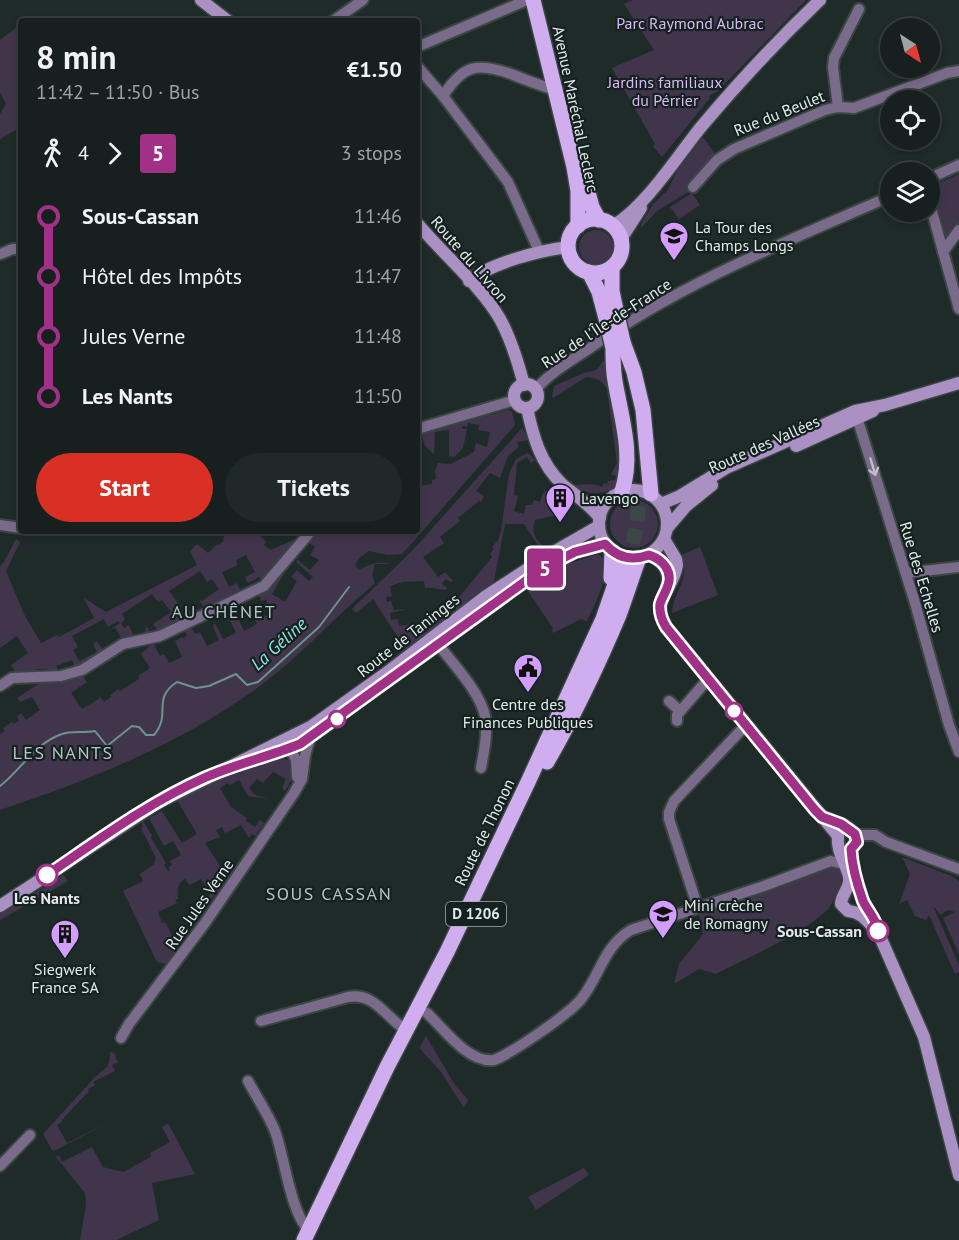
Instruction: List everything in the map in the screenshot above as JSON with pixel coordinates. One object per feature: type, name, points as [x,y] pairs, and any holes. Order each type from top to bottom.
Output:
[{"type":"main road","points":[[201,0],[224,18]]},
{"type":"main road","name":"Avenue Maréchal Leclerc","points":[[533,0],[577,182],[578,226]]},
{"type":"main road","name":"Avenue Maréchal Leclerc","points":[[542,0],[591,205],[606,223]]},
{"type":"main road","points":[[656,499],[643,410],[634,372],[618,345],[612,319],[589,272],[575,263],[569,247],[571,235],[578,226],[589,220],[606,223],[627,216],[719,106],[820,0]]},
{"type":"main road","points":[[612,319],[612,267],[621,253],[621,239],[639,213],[646,196]]},
{"type":"main road","points":[[606,223],[621,239]]},
{"type":"main road","name":"Route du Livron","points":[[420,226],[499,318],[510,341],[524,384]]},
{"type":"main road","points":[[469,281],[479,274],[539,251],[569,247]]},
{"type":"main road","points":[[589,272],[601,272],[612,267]]},
{"type":"main road","points":[[618,345],[615,379],[624,425],[628,487]]},
{"type":"main road","name":"Route des Vallées","points":[[656,499],[684,494],[726,468],[857,415],[959,383]]},
{"type":"main road","points":[[524,384],[536,389],[537,402],[527,408],[521,407],[515,400],[516,390],[524,384]]},
{"type":"main road","points":[[527,408],[535,441],[544,462],[559,481],[579,496],[599,522],[609,548],[613,569],[572,668],[562,709]]},
{"type":"main road","name":"Route des Vallées","points":[[666,533],[690,502],[721,479],[857,415]]},
{"type":"main road","points":[[599,522],[603,508],[628,487]]},
{"type":"main road","points":[[579,496],[598,499],[628,487],[640,490],[656,499],[667,515],[666,533],[677,563],[676,572],[660,606],[666,627],[822,817],[841,824],[847,841],[856,895],[874,917],[878,932],[924,1037],[959,1175]]},
{"type":"main road","name":"Route de Taninges","points":[[234,766],[255,753],[302,732],[389,671],[459,616],[599,522]]},
{"type":"main road","points":[[635,561],[658,548],[666,533]]},
{"type":"main road","points":[[609,548],[635,561],[659,559],[665,566],[668,585]]},
{"type":"main road","name":"Route de Taninges","points":[[0,906],[153,805],[202,779],[290,748],[310,738],[551,564],[575,552],[609,548]]},
{"type":"main road","name":"Route de Thonon","points":[[308,1237],[409,1035],[606,610],[635,561]]},
{"type":"main road","name":"Route de Thonon","points":[[409,1035],[427,1013],[472,923],[500,854],[579,702],[618,617],[635,561]]},
{"type":"main road","points":[[438,644],[444,632],[457,622],[459,616]]},
{"type":"main road","points":[[847,841],[837,863],[849,878],[861,907],[855,911]]},
{"type":"main road","points":[[856,895],[842,897],[841,904],[845,909],[855,911],[866,918],[878,932]]},
{"type":"street","points":[[337,18],[363,0]]},
{"type":"street","points":[[420,46],[527,0]]},
{"type":"street","points":[[838,106],[834,58],[859,9]]},
{"type":"street","points":[[443,96],[459,76],[467,70],[480,66],[556,90]]},
{"type":"street","points":[[420,69],[508,182],[539,251]]},
{"type":"street","name":"Rue du Beulet","points":[[693,187],[717,160],[734,149],[790,124],[838,106],[854,108],[947,73],[959,71]]},
{"type":"street","points":[[940,174],[959,165]]},
{"type":"street","name":"Rue de l'Île-de-France","points":[[536,389],[596,343],[672,296],[715,274],[880,201]]},
{"type":"street","points":[[935,222],[959,309]]},
{"type":"street","points":[[943,252],[959,230]]},
{"type":"street","points":[[0,254],[18,249]]},
{"type":"street","points":[[420,428],[515,400]]},
{"type":"street","name":"Rue des Echelles","points":[[857,415],[959,752]]},
{"type":"street","points":[[0,525],[18,528]]},
{"type":"street","points":[[0,686],[12,678],[61,676],[82,670],[123,644],[160,636],[264,586],[308,535]]},
{"type":"street","points":[[906,573],[959,567]]},
{"type":"street","points":[[438,644],[483,709],[486,731],[481,768]]},
{"type":"street","points":[[669,701],[679,716],[702,686]]},
{"type":"street","points":[[298,785],[298,769],[290,748],[294,740],[332,717],[336,709]]},
{"type":"street","points":[[698,908],[669,819],[669,812],[674,801],[746,725]]},
{"type":"street","name":"Rue Jules Verne","points":[[118,1037],[205,923],[302,779],[310,738]]},
{"type":"street","points":[[847,841],[886,842],[957,867]]},
{"type":"street","points":[[427,1013],[475,1058],[485,1061],[498,1059],[575,1006],[587,991],[608,952],[625,933],[837,863]]},
{"type":"street","points":[[261,1021],[354,996],[374,1001],[409,1035]]},
{"type":"street","points":[[248,1081],[271,1122],[308,1237]]},
{"type":"street","points":[[0,1166],[30,1135]]},
{"type":"green space","points":[[633,0],[806,0],[717,92],[709,96],[710,98],[662,157],[653,146],[655,144],[612,68],[654,50],[624,4]]},
{"type":"green space","points":[[18,26],[18,129],[0,139],[0,114],[6,104],[0,92],[0,40]]},
{"type":"green space","points":[[703,137],[715,154],[701,170],[688,192],[657,211],[641,228],[653,204],[667,191],[677,171]]},
{"type":"green space","points":[[959,174],[959,223],[945,238],[940,218],[940,183]]},
{"type":"green space","points":[[692,193],[700,205],[679,219],[670,207]]},
{"type":"green space","points":[[596,230],[608,235],[613,247],[608,259],[596,264],[584,259],[579,247],[584,235]]},
{"type":"green space","points":[[606,358],[622,465],[615,487],[605,492],[591,493],[580,490],[575,485],[593,484],[602,487],[604,483],[615,480],[616,476],[611,474],[617,463],[607,390],[599,380],[586,377],[553,398],[552,396],[554,386],[596,370]]},
{"type":"green space","points":[[508,410],[512,411],[515,425],[414,541],[402,554],[388,555],[369,551],[359,558],[355,565],[359,570],[375,563],[392,564],[375,564],[372,575],[375,583],[301,652],[256,689],[196,727],[164,744],[100,773],[0,810],[0,734],[5,731],[3,728],[12,722],[14,724],[19,721],[17,716],[21,713],[26,720],[40,710],[32,697],[20,702],[17,698],[43,681],[83,676],[87,682],[71,693],[82,709],[99,699],[99,696],[104,702],[118,689],[120,691],[139,679],[138,676],[150,668],[141,654],[153,643],[160,656],[164,654],[169,663],[182,657],[175,641],[182,637],[186,640],[184,637],[187,635],[183,628],[190,625],[195,634],[200,632],[207,646],[219,640],[213,627],[215,623],[223,639],[236,633],[230,620],[227,621],[220,611],[228,607],[233,617],[237,615],[244,631],[257,624],[252,613],[254,612],[257,619],[272,613],[266,600],[261,601],[258,594],[281,573],[283,575],[272,594],[285,602],[297,581],[291,577],[297,570],[309,581],[313,577],[296,562],[298,560],[310,570],[319,560],[310,555],[315,547],[308,542],[297,559],[294,556],[312,534],[420,534],[420,486],[432,484],[432,480],[436,479],[435,471],[438,463],[451,464],[474,452],[476,443],[487,447],[490,432],[478,430],[479,425],[468,423],[467,427],[462,426],[462,429],[467,429],[463,448],[454,457],[449,456],[449,430],[435,432],[434,454],[425,446],[421,433]]},
{"type":"green space","points":[[522,428],[529,440],[517,442],[519,447],[508,456],[500,478],[490,473],[476,491],[484,496],[481,502],[479,501],[458,518],[460,521],[440,537],[444,543],[423,557],[438,577],[445,572],[453,581],[446,579],[442,584],[447,588],[446,590],[425,588],[424,581],[403,582],[390,586],[392,596],[386,597],[387,602],[391,601],[394,610],[407,609],[390,613],[391,620],[398,619],[399,626],[433,621],[446,612],[444,609],[446,607],[454,610],[448,613],[450,616],[406,650],[373,599],[356,613],[352,609],[411,552]]},
{"type":"green space","points":[[528,453],[535,460],[531,463],[527,457],[517,463],[514,495],[518,496],[514,511],[524,514],[526,505],[532,505],[534,500],[540,502],[543,493],[546,490],[551,492],[555,485],[571,499],[558,515],[535,520],[534,534],[548,550],[543,553],[524,524],[505,524],[493,586],[457,612],[455,607],[447,606],[457,600],[492,557],[490,554],[494,549],[492,547],[501,531],[509,474],[516,459]]},
{"type":"green space","points":[[629,500],[639,500],[654,510],[658,524],[657,533],[648,544],[639,548],[629,548],[614,538],[610,529],[610,519],[620,504]]},
{"type":"green space","points":[[226,534],[259,534],[266,542],[264,545],[271,550],[302,536],[262,582],[259,577],[248,583],[245,577],[255,572],[246,555],[236,560],[238,565],[222,572],[229,587],[237,583],[241,592],[205,609],[199,600],[202,601],[219,589],[212,579],[207,582],[200,571],[169,591],[180,606],[181,612],[194,610],[194,603],[198,613],[158,631],[153,624],[171,612],[162,600],[158,602],[152,594],[122,614],[125,620],[121,623],[124,628],[129,625],[133,635],[145,633],[146,626],[149,634],[113,645],[112,643],[121,637],[115,628],[111,629],[120,623],[118,621],[108,627],[104,619],[72,636],[78,647],[73,650],[79,661],[97,652],[93,644],[97,641],[103,650],[75,666],[72,660],[56,666],[59,672],[37,669],[37,673],[16,673],[11,665],[28,653],[17,636],[0,648],[0,566],[16,539],[20,542],[6,571],[25,616],[41,643],[57,635],[59,637],[94,618],[84,598],[106,612],[197,565],[190,551],[197,544],[208,553],[224,540]]},
{"type":"green space","points":[[700,547],[718,595],[672,613],[683,577],[684,563],[681,555]]},
{"type":"green space","points":[[597,554],[606,566],[605,575],[599,596],[587,622],[581,619],[553,633],[553,628],[527,590],[565,565]]},
{"type":"green space","points":[[282,757],[292,763],[294,776],[285,791],[282,788],[286,779],[273,772],[263,783],[257,779],[249,788],[255,795],[269,799],[248,796],[239,780],[230,785],[227,783],[220,788],[231,807],[247,818],[246,821],[255,827],[260,820],[264,823],[255,836],[252,834],[249,838],[241,825],[225,833],[222,827],[216,830],[220,837],[205,843],[222,869],[235,865],[211,900],[208,896],[211,894],[201,879],[190,885],[185,879],[181,882],[178,899],[175,900],[177,903],[158,912],[162,923],[165,922],[173,937],[183,929],[186,934],[166,964],[157,962],[123,891],[143,881],[140,874],[154,864],[156,858],[141,828],[143,827],[141,822],[143,821],[152,836],[168,871],[170,870],[168,867],[172,865],[170,861],[181,855],[173,841],[164,846],[149,818],[162,811],[182,843],[197,834],[177,800],[234,771],[259,761],[260,765]]},
{"type":"green space","points":[[902,857],[959,881],[959,954],[943,918],[955,912],[947,910],[941,915],[933,906],[959,965],[959,972],[955,974],[929,915],[926,920],[915,916],[907,900],[899,904],[910,874]]},
{"type":"green space","points":[[826,863],[838,869],[843,876],[830,907],[817,919],[790,937],[716,974],[699,969],[674,984],[679,964],[703,934],[698,908]]},
{"type":"green space","points":[[63,875],[68,881],[0,920],[0,913],[32,895],[34,898],[37,896],[35,893]]},
{"type":"green space","points":[[426,1036],[455,1085],[468,1100],[464,1108],[441,1072],[422,1051],[420,1047]]},
{"type":"green space","points":[[110,1052],[114,1053],[118,1062],[112,1065],[115,1071],[93,1082],[95,1085],[88,1089],[89,1092],[57,1125],[67,1143],[109,1122],[54,1151],[52,1150],[43,1134],[107,1067]]},
{"type":"green space","points":[[168,1123],[195,1174],[152,1183],[159,1220],[116,1240],[80,1240],[86,1205],[85,1193],[56,1157],[59,1155],[62,1162],[92,1147],[103,1167],[123,1172],[151,1157],[150,1153],[170,1142],[162,1127]]},
{"type":"green space","points":[[584,1168],[589,1175],[536,1210],[528,1197]]},
{"type":"waterway","name":"La Géline","points":[[0,786],[36,750],[52,738],[62,734],[95,731],[107,746],[132,726],[139,727],[146,735],[154,735],[162,720],[165,694],[177,682],[196,688],[209,686],[236,674],[247,685],[258,682],[319,627],[349,587]]},
{"type":"tunnel","points":[[628,566],[637,524],[640,482]]},
{"type":"bus line","name":"5","points":[[47,875],[143,812],[202,779],[300,744],[317,734],[545,567],[575,552],[605,544],[622,556],[639,558],[649,555],[656,557],[663,564],[668,572],[669,582],[661,600],[660,611],[666,627],[815,810],[822,817],[841,824],[855,834],[857,842],[851,849],[852,867],[859,892],[874,917],[878,931]]},
{"type":"place","name":"La Tour des Champs Longs","points":[[674,262]]},
{"type":"place","name":"Lavengo","points":[[560,524]]},
{"type":"place","name":"Centre des Finances Publiques","points":[[528,694]]},
{"type":"place","name":"Les Nants","points":[[47,875]]},
{"type":"place","name":"Sous-Cassan","points":[[878,931]]},
{"type":"place","name":"Mini crèche de Romagny","points":[[663,940]]},
{"type":"place","name":"Siegwerk France SA","points":[[65,960]]},
{"type":"district","name":"AU CHÊNET","points":[[224,612]]},
{"type":"district","name":"LES NANTS","points":[[63,753]]},
{"type":"district","name":"SOUS CASSAN","points":[[329,894]]},
{"type":"park label","name":"Parc Raymond Aubrac","points":[[690,23]]},
{"type":"park label","name":"Jardins familiaux du Pérrier","points":[[665,91]]}]
